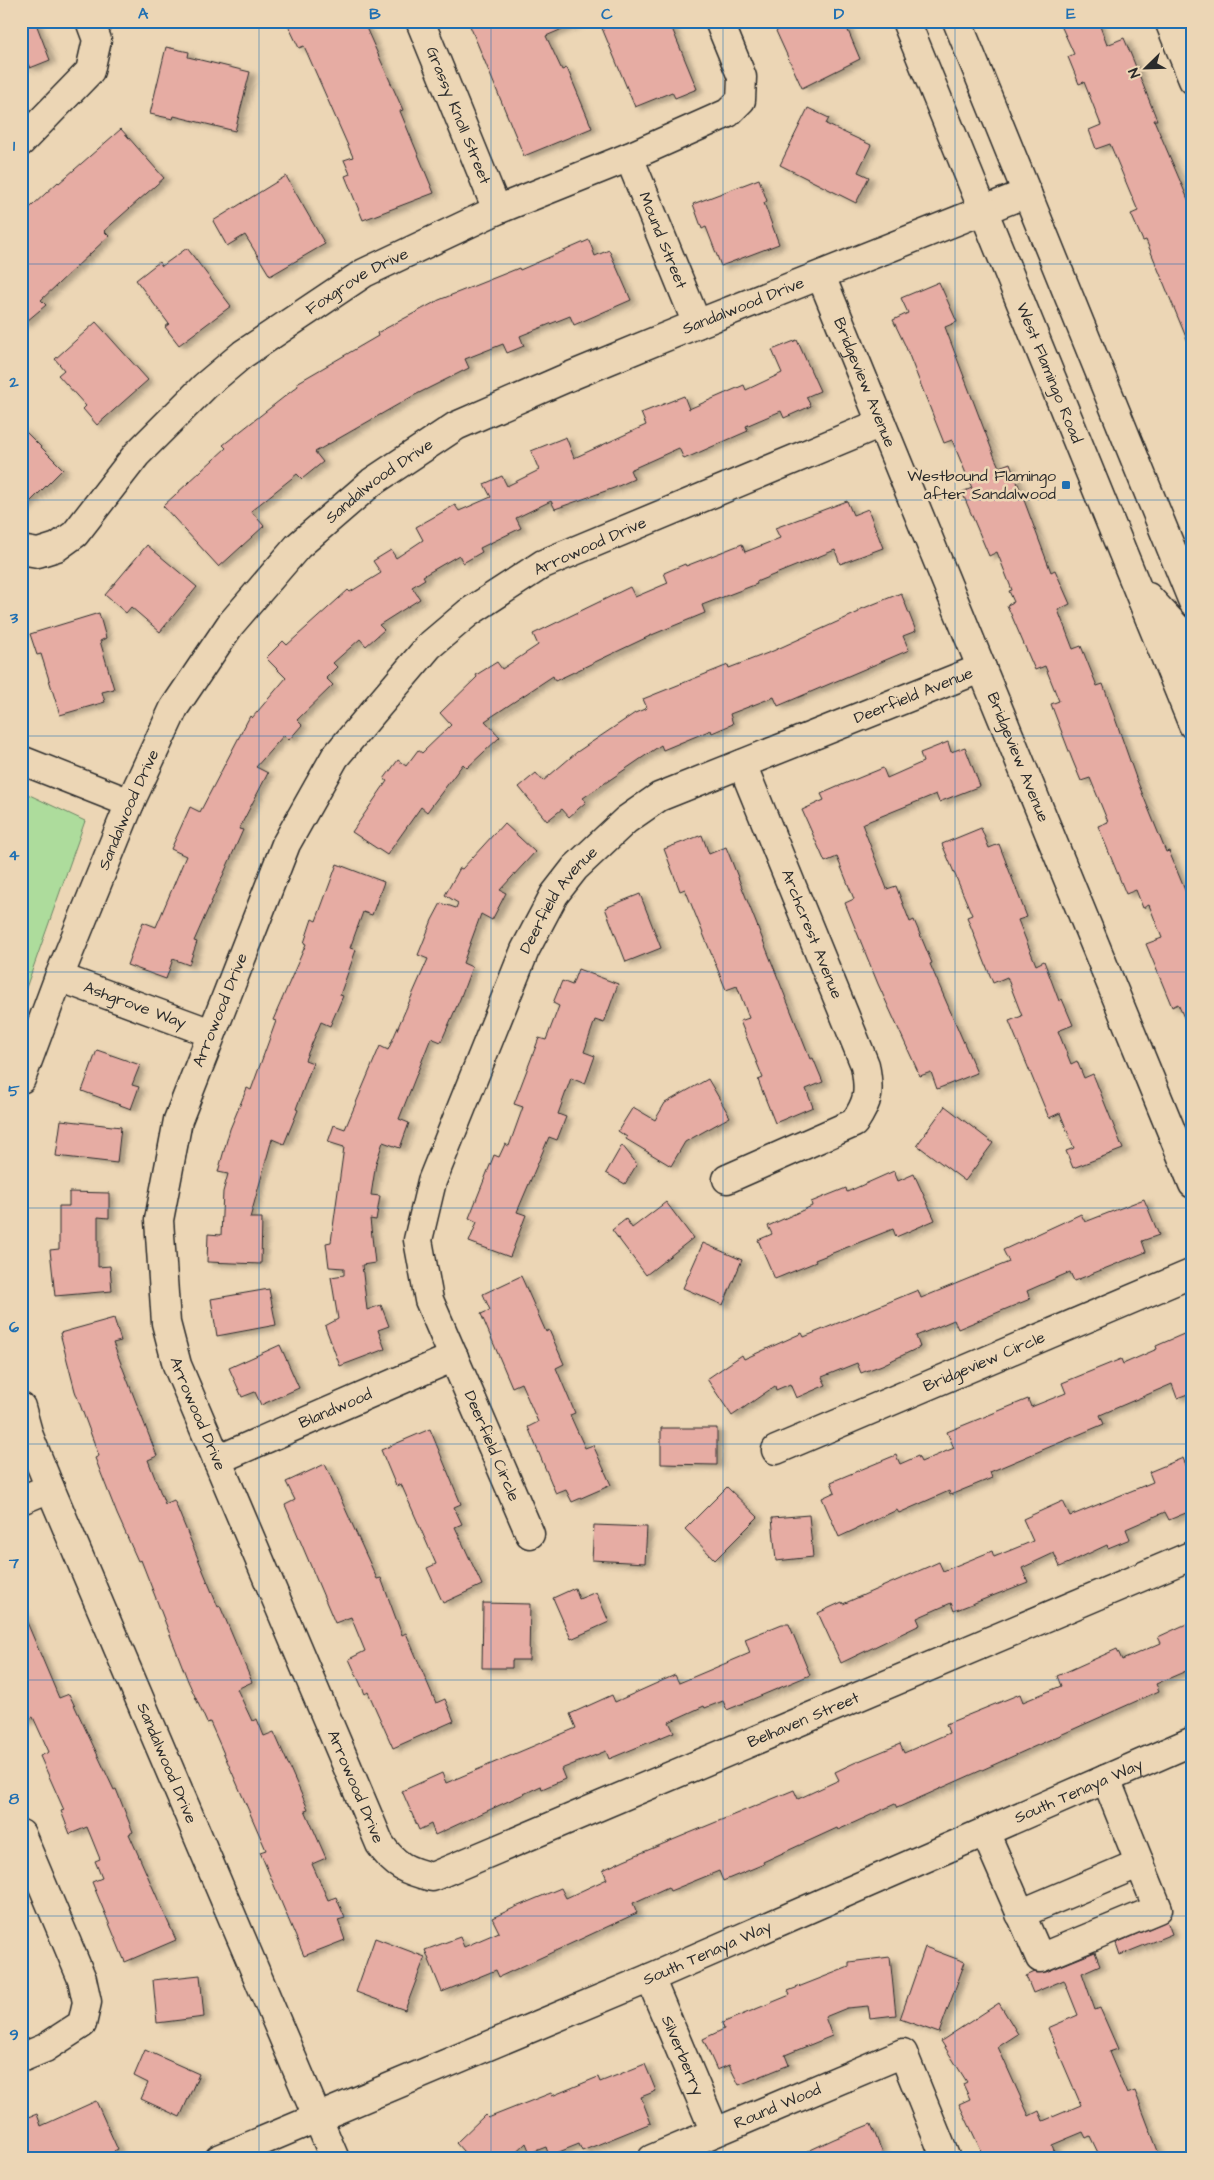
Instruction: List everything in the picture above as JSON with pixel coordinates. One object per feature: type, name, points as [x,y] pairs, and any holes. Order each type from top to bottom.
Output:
[{"type":"street","points":[[21,142],[90,71],[97,40],[90,21]]},
{"type":"street","name":"Grassy Knoll Street","points":[[420,21],[498,210]]},
{"type":"street","name":"Foxgrove Drive","points":[[30,551],[57,547],[74,534],[137,454],[205,386],[243,354],[364,272],[498,210],[628,157],[728,113],[741,100],[742,77],[719,21]]},
{"type":"street","name":"West Flamingo Road","points":[[906,21],[1193,725]]},
{"type":"street","points":[[957,21],[1193,602]]},
{"type":"street","points":[[1169,21],[1193,80]]},
{"type":"street","name":"Mound Street","points":[[628,157],[697,324]]},
{"type":"street","name":"Sandalwood Drive","points":[[21,1079],[59,977],[130,803],[174,708],[230,625],[298,546],[372,482],[456,426],[573,374],[1027,193]]},
{"type":"street","name":"Bridgeview Avenue","points":[[821,276],[1193,1184]]},
{"type":"street","name":"Arrowood Drive","points":[[412,1872],[392,1860],[380,1844],[176,1365],[166,1323],[160,1227],[178,1120],[286,844],[335,756],[429,646],[468,613],[543,564],[881,423]]},
{"type":"street","points":[[1135,582],[1176,627],[1193,668]]},
{"type":"street","name":"Deerfield Avenue","points":[[454,1357],[429,1300],[418,1240],[432,1181],[525,950],[554,895],[575,868],[626,820],[659,797],[982,668]]},
{"type":"street","points":[[21,760],[130,803]]},
{"type":"street","name":"Archcrest Avenue","points":[[727,1180],[854,1123],[866,1107],[869,1087],[865,1065],[742,764]]},
{"type":"street","name":"Ashgrove Way","points":[[59,977],[211,1033]]},
{"type":"street","name":"Bridgeview Circle","points":[[776,1450],[1193,1273]]},
{"type":"street","name":"Blandwood","points":[[217,1460],[454,1357]]},
{"type":"street","name":"Deerfield Circle","points":[[454,1357],[530,1534]]},
{"type":"street","name":"Sandalwood Drive","points":[[21,1407],[29,1436],[50,1488],[335,2159]]},
{"type":"street","points":[[21,1500],[50,1488]]},
{"type":"street","name":"Belhaven Street","points":[[412,1872],[432,1877],[1193,1555]]},
{"type":"street","name":"South Tenaya Way","points":[[219,2159],[650,1978],[1193,1742]]},
{"type":"street","points":[[985,1832],[1040,1958],[1158,1909],[1106,1779]]},
{"type":"street","points":[[21,1834],[82,1979],[87,2002],[82,2024],[45,2048],[21,2058]]},
{"type":"street","points":[[1020,1914],[1140,1863]]},
{"type":"street","name":"Silverberry","points":[[650,1978],[715,2132]]},
{"type":"street","name":"Round Wood","points":[[652,2159],[903,2053],[946,2159]]},
{"type":"green space","points":[[21,791],[85,821],[21,1002]]},
{"type":"building","points":[[21,21],[35,21],[50,60],[30,68],[28,64],[21,67]]},
{"type":"building","points":[[286,21],[363,21],[403,110],[400,111],[434,193],[363,220],[345,176],[350,174],[344,160],[353,157],[304,46],[299,48]]},
{"type":"building","points":[[468,21],[581,21],[546,36],[562,70],[567,68],[592,128],[524,156]]},
{"type":"building","points":[[599,21],[669,21],[697,89],[675,98],[672,92],[635,107]]},
{"type":"building","points":[[797,21],[844,21],[860,59],[802,88],[776,31]]},
{"type":"building","points":[[1059,21],[1098,21],[1107,45],[1124,38],[1134,62],[1157,120],[1154,120],[1193,211],[1193,354],[1146,240],[1143,241],[1131,214],[1138,211],[1110,144],[1096,149],[1089,130],[1101,125],[1084,82],[1079,84],[1068,57],[1074,54]]},
{"type":"building","points":[[166,47],[189,52],[188,57],[250,72],[235,131],[174,116],[173,119],[150,114]]},
{"type":"building","points":[[808,108],[829,118],[826,124],[871,145],[858,172],[869,177],[856,203],[780,165]]},
{"type":"building","points":[[121,129],[164,178],[104,231],[109,236],[41,300],[46,305],[21,326],[21,216]]},
{"type":"building","points":[[286,176],[325,244],[270,276],[245,235],[227,246],[213,221]]},
{"type":"building","points":[[759,179],[767,201],[764,203],[779,244],[721,266],[706,227],[702,229],[693,204]]},
{"type":"building","points":[[589,240],[595,256],[609,250],[631,300],[574,325],[570,316],[520,336],[524,346],[507,353],[503,344],[465,359],[469,368],[413,396],[315,452],[323,462],[302,479],[297,474],[251,511],[264,526],[219,567],[163,506],[226,448],[223,445],[298,386],[297,383],[378,336],[377,333],[439,300],[519,268],[520,270]]},
{"type":"building","points":[[187,248],[231,306],[179,345],[165,327],[169,324],[136,280],[159,262],[162,266]]},
{"type":"building","points":[[939,282],[957,322],[945,327],[995,458],[999,467],[1010,463],[1051,572],[1055,570],[1070,604],[1058,610],[1073,649],[1081,646],[1097,686],[1103,684],[1136,778],[1166,852],[1169,851],[1193,910],[1193,1038],[1178,1004],[1172,1007],[1146,944],[1162,938],[1149,905],[1143,908],[1136,890],[1126,894],[1098,826],[1108,822],[1090,778],[1081,781],[1072,759],[1051,704],[1059,701],[1045,666],[1035,670],[1007,605],[1014,602],[1009,591],[1012,590],[997,552],[989,556],[962,492],[972,488],[952,440],[944,443],[905,345],[893,320],[908,313],[901,298]]},
{"type":"building","points":[[96,322],[148,380],[97,425],[83,409],[86,406],[58,375],[64,370],[55,359]]},
{"type":"building","points":[[797,340],[820,391],[806,397],[811,406],[784,418],[781,411],[746,426],[748,431],[684,459],[679,448],[630,470],[634,479],[614,488],[555,509],[551,501],[516,518],[521,528],[480,548],[482,552],[463,563],[459,555],[423,576],[425,579],[412,587],[420,599],[379,625],[384,630],[366,646],[360,639],[333,663],[337,667],[326,678],[333,685],[297,720],[302,725],[289,740],[284,735],[256,767],[268,773],[239,829],[243,830],[194,941],[197,942],[189,965],[173,959],[166,979],[127,965],[143,922],[156,927],[186,856],[171,849],[190,807],[200,812],[250,716],[252,718],[286,678],[266,658],[283,641],[287,645],[348,590],[350,592],[381,573],[373,561],[391,550],[396,558],[423,540],[416,527],[455,505],[459,511],[491,497],[484,484],[502,476],[507,486],[539,470],[531,451],[566,437],[574,458],[646,425],[641,413],[684,396],[689,409],[744,385],[746,390],[782,373],[772,350]]},
{"type":"building","points":[[21,427],[63,469],[21,511]]},
{"type":"building","points":[[847,501],[853,515],[868,509],[883,548],[840,564],[835,550],[756,582],[757,584],[702,605],[705,613],[654,634],[555,681],[553,676],[485,721],[500,737],[467,768],[463,764],[427,812],[421,807],[387,855],[352,832],[387,781],[384,779],[398,760],[406,766],[418,750],[422,753],[451,725],[440,713],[477,677],[476,675],[497,662],[502,669],[538,645],[533,634],[630,587],[635,597],[668,583],[664,573],[685,564],[686,566],[742,544],[745,552],[780,538],[775,528]]},
{"type":"building","points":[[147,545],[197,587],[160,632],[131,607],[126,613],[105,595]]},
{"type":"building","points":[[901,593],[916,631],[903,636],[909,650],[778,706],[774,697],[730,714],[733,724],[712,733],[711,730],[663,750],[661,745],[583,798],[586,802],[569,817],[562,809],[547,821],[519,787],[536,773],[543,781],[577,752],[635,713],[647,708],[643,699],[728,665],[729,668],[773,651],[859,612],[859,610]]},
{"type":"building","points":[[99,613],[106,638],[100,641],[114,689],[102,692],[105,702],[60,715],[41,654],[37,655],[30,634]]},
{"type":"building","points":[[948,742],[951,752],[965,747],[980,786],[939,802],[936,794],[862,824],[887,889],[896,886],[910,922],[914,920],[932,963],[930,964],[977,1073],[937,1089],[931,1072],[920,1076],[878,984],[845,903],[854,899],[837,857],[825,862],[802,810],[824,800],[821,794],[883,768],[887,778],[923,762],[920,753]]},
{"type":"building","points":[[504,823],[535,852],[500,890],[506,893],[492,920],[481,914],[463,963],[472,967],[460,999],[441,1042],[431,1038],[399,1119],[409,1123],[400,1148],[383,1142],[376,1163],[371,1195],[380,1196],[376,1220],[370,1219],[375,1263],[362,1265],[367,1310],[381,1305],[389,1326],[378,1330],[385,1349],[340,1366],[325,1326],[338,1319],[331,1277],[344,1275],[344,1268],[329,1267],[326,1243],[331,1242],[344,1147],[328,1142],[334,1125],[345,1129],[380,1046],[388,1050],[428,959],[418,955],[441,903],[456,908],[458,903],[445,895],[460,868],[462,869]]},
{"type":"building","points":[[981,828],[989,848],[999,844],[1027,917],[1018,920],[1036,965],[1044,961],[1059,1001],[1062,999],[1073,1025],[1058,1031],[1071,1064],[1077,1061],[1084,1078],[1093,1074],[1123,1149],[1073,1168],[1066,1151],[1074,1148],[1060,1113],[1049,1118],[1009,1021],[1022,1016],[1007,977],[993,983],[967,917],[972,915],[942,844]]},
{"type":"building","points":[[702,835],[709,854],[726,847],[810,1059],[813,1058],[823,1082],[806,1089],[813,1107],[775,1123],[758,1080],[763,1078],[740,1021],[749,1018],[737,986],[726,990],[685,889],[680,891],[664,849]]},
{"type":"building","points":[[337,864],[384,882],[372,915],[363,912],[350,948],[356,950],[340,995],[343,996],[330,1026],[321,1022],[305,1060],[313,1063],[296,1109],[298,1110],[284,1144],[272,1139],[250,1218],[262,1218],[261,1264],[207,1262],[208,1234],[221,1235],[223,1192],[228,1174],[218,1172],[230,1129],[247,1088],[251,1090],[276,1021],[273,1020],[306,944],[304,943],[312,919],[316,921]]},
{"type":"building","points":[[640,894],[661,948],[626,962],[605,908]]},
{"type":"building","points":[[578,969],[618,984],[604,1023],[595,1020],[584,1052],[595,1056],[585,1084],[571,1078],[558,1114],[566,1117],[557,1140],[549,1137],[517,1212],[526,1215],[510,1257],[469,1242],[477,1222],[469,1218],[494,1155],[499,1157],[505,1144],[509,1146],[523,1107],[514,1104],[539,1038],[546,1040],[559,1006],[553,1003],[562,981],[572,985]]},
{"type":"building","points":[[97,1050],[140,1065],[132,1085],[139,1087],[131,1109],[82,1091]]},
{"type":"building","points":[[708,1079],[730,1117],[685,1142],[671,1166],[626,1139],[627,1137],[618,1131],[633,1107],[655,1120],[665,1103]]},
{"type":"building","points":[[945,1106],[993,1143],[965,1181],[917,1145]]},
{"type":"building","points":[[61,1120],[121,1127],[117,1163],[56,1156]]},
{"type":"building","points":[[622,1145],[637,1164],[625,1184],[606,1173]]},
{"type":"building","points":[[894,1171],[898,1181],[914,1174],[935,1220],[896,1237],[893,1229],[815,1260],[816,1262],[775,1279],[758,1240],[772,1234],[768,1226],[812,1206],[811,1202],[846,1188],[847,1192]]},
{"type":"building","points":[[69,1192],[109,1193],[109,1218],[98,1217],[98,1267],[110,1266],[112,1291],[55,1296],[50,1250],[59,1249],[59,1206],[69,1206]]},
{"type":"building","points":[[1144,1199],[1159,1235],[1142,1241],[1146,1252],[1074,1281],[1070,1272],[1027,1291],[1030,1299],[958,1329],[954,1320],[916,1336],[920,1347],[882,1365],[861,1373],[857,1363],[822,1377],[826,1385],[796,1398],[790,1384],[776,1390],[775,1386],[732,1416],[707,1379],[742,1355],[744,1359],[802,1333],[804,1337],[918,1290],[921,1298],[1009,1262],[1003,1250],[1081,1214],[1085,1222]]},
{"type":"building","points":[[666,1202],[693,1238],[646,1275],[612,1230],[626,1219],[632,1228]]},
{"type":"building","points":[[703,1243],[742,1260],[723,1305],[683,1288]]},
{"type":"building","points":[[521,1276],[546,1332],[549,1330],[564,1364],[556,1368],[575,1413],[570,1415],[585,1448],[593,1445],[611,1485],[572,1502],[566,1490],[556,1494],[528,1427],[538,1422],[521,1383],[512,1387],[481,1314],[490,1310],[483,1294]]},
{"type":"building","points":[[269,1289],[276,1325],[217,1336],[211,1299]]},
{"type":"building","points":[[114,1318],[121,1341],[113,1343],[157,1456],[148,1460],[165,1504],[174,1500],[218,1607],[220,1606],[252,1682],[237,1689],[252,1721],[257,1719],[264,1736],[274,1732],[308,1809],[305,1810],[326,1858],[312,1864],[328,1900],[336,1897],[345,1918],[338,1920],[345,1940],[304,1956],[260,1852],[266,1850],[210,1722],[207,1723],[188,1681],[141,1560],[138,1561],[117,1514],[95,1458],[99,1456],[75,1391],[60,1333]]},
{"type":"building","points":[[1193,1330],[1193,1392],[1177,1398],[1172,1384],[1100,1415],[1104,1424],[990,1472],[992,1478],[950,1495],[949,1491],[899,1513],[897,1510],[839,1537],[822,1498],[835,1492],[831,1482],[896,1455],[900,1464],[918,1456],[921,1462],[954,1448],[947,1432],[1028,1399],[1031,1407],[1066,1393],[1062,1383],[1121,1359],[1123,1364],[1157,1349],[1156,1346]]},
{"type":"building","points":[[280,1345],[299,1388],[261,1405],[255,1392],[242,1397],[229,1368]]},
{"type":"building","points":[[661,1428],[717,1428],[717,1465],[661,1464]]},
{"type":"building","points":[[430,1429],[461,1504],[454,1507],[462,1524],[455,1527],[482,1585],[443,1603],[427,1568],[436,1564],[401,1484],[396,1486],[381,1450]]},
{"type":"building","points":[[1183,1458],[1193,1482],[1193,1510],[1169,1520],[1165,1512],[1126,1529],[1130,1539],[1108,1548],[1107,1545],[1060,1567],[1054,1553],[1022,1568],[1028,1582],[954,1611],[951,1603],[917,1618],[920,1625],[841,1663],[818,1613],[939,1562],[943,1571],[992,1551],[994,1557],[1033,1541],[1023,1519],[1063,1501],[1070,1516],[1153,1482],[1149,1472]]},
{"type":"building","points":[[325,1464],[377,1579],[381,1578],[402,1635],[406,1633],[436,1703],[445,1699],[454,1721],[393,1748],[368,1692],[365,1694],[349,1659],[365,1651],[351,1617],[335,1623],[285,1505],[295,1500],[286,1482]]},
{"type":"building","points":[[727,1487],[758,1517],[715,1560],[685,1529]]},
{"type":"building","points":[[809,1515],[813,1557],[776,1561],[772,1518]]},
{"type":"building","points":[[594,1525],[647,1527],[645,1563],[592,1560]]},
{"type":"building","points":[[575,1588],[579,1599],[596,1592],[609,1622],[571,1639],[553,1598]]},
{"type":"building","points":[[483,1603],[530,1604],[529,1660],[512,1660],[512,1668],[482,1668]]},
{"type":"building","points":[[21,1608],[59,1698],[69,1694],[114,1790],[116,1789],[133,1832],[129,1834],[176,1940],[125,1962],[92,1882],[102,1878],[95,1861],[100,1859],[87,1827],[70,1834],[61,1811],[64,1810],[40,1756],[49,1752],[33,1717],[21,1723]]},
{"type":"building","points":[[1193,1621],[1193,1668],[1156,1684],[1159,1691],[897,1808],[895,1804],[838,1830],[837,1828],[763,1862],[764,1864],[723,1881],[719,1871],[670,1891],[668,1887],[633,1903],[637,1913],[499,1977],[496,1970],[442,1992],[425,1950],[460,1937],[464,1947],[499,1932],[492,1918],[518,1906],[561,1888],[566,1898],[607,1879],[603,1870],[624,1860],[794,1790],[798,1799],[839,1780],[835,1772],[854,1763],[900,1744],[904,1753],[949,1733],[946,1724],[1020,1694],[1023,1702],[1061,1686],[1057,1676],[1117,1649],[1122,1660],[1161,1643],[1158,1637]]},
{"type":"building","points":[[782,1624],[789,1624],[810,1675],[727,1710],[723,1701],[705,1708],[704,1706],[669,1722],[674,1732],[609,1759],[606,1751],[561,1769],[565,1779],[542,1789],[541,1786],[435,1835],[431,1824],[419,1830],[402,1791],[442,1773],[446,1783],[576,1728],[570,1714],[612,1695],[615,1702],[675,1675],[679,1683],[750,1653],[745,1639]]},
{"type":"building","points":[[1167,1921],[1172,1934],[1120,1955],[1116,1943]]},
{"type":"building","points":[[375,1938],[425,1957],[405,2010],[356,1992]]},
{"type":"building","points":[[925,1947],[965,1962],[939,2033],[900,2019]]},
{"type":"building","points":[[1095,1952],[1100,1965],[1082,1973],[1095,2010],[1100,2008],[1118,2049],[1109,2052],[1127,2094],[1135,2091],[1161,2159],[1101,2159],[1090,2136],[1086,2138],[1083,2132],[1052,2145],[1057,2159],[985,2159],[959,2104],[970,2099],[963,2084],[967,2082],[941,2041],[999,2003],[1018,2034],[998,2047],[1029,2116],[1039,2111],[1043,2121],[1081,2105],[1048,2028],[1078,2015],[1064,1980],[1033,1993],[1026,1976],[1035,1972],[1046,1972]]},
{"type":"building","points":[[890,1957],[896,2015],[870,2018],[868,2006],[847,2008],[825,2017],[832,2036],[785,2055],[789,2065],[739,2085],[729,2065],[717,2070],[703,2039],[724,2029],[722,2023],[790,1995],[788,1991],[849,1967],[849,1962]]},
{"type":"building","points":[[200,1975],[204,2017],[157,2023],[153,1980]]},
{"type":"building","points":[[145,2050],[199,2074],[180,2117],[141,2099],[148,2083],[134,2076]]},
{"type":"building","points":[[645,2064],[656,2091],[641,2097],[651,2123],[582,2151],[579,2144],[549,2156],[546,2147],[530,2153],[526,2143],[509,2159],[470,2159],[456,2143],[485,2115],[488,2118],[551,2093],[552,2096],[598,2077],[600,2082]]},
{"type":"building","points":[[96,2101],[118,2150],[100,2159],[21,2159],[21,2120],[37,2114],[41,2126]]},
{"type":"building","points":[[871,2124],[885,2159],[791,2159],[834,2139]]},
{"type":"place","name":"Westbound Flamingo after Sandalwood","points":[[1066,485]]}]
